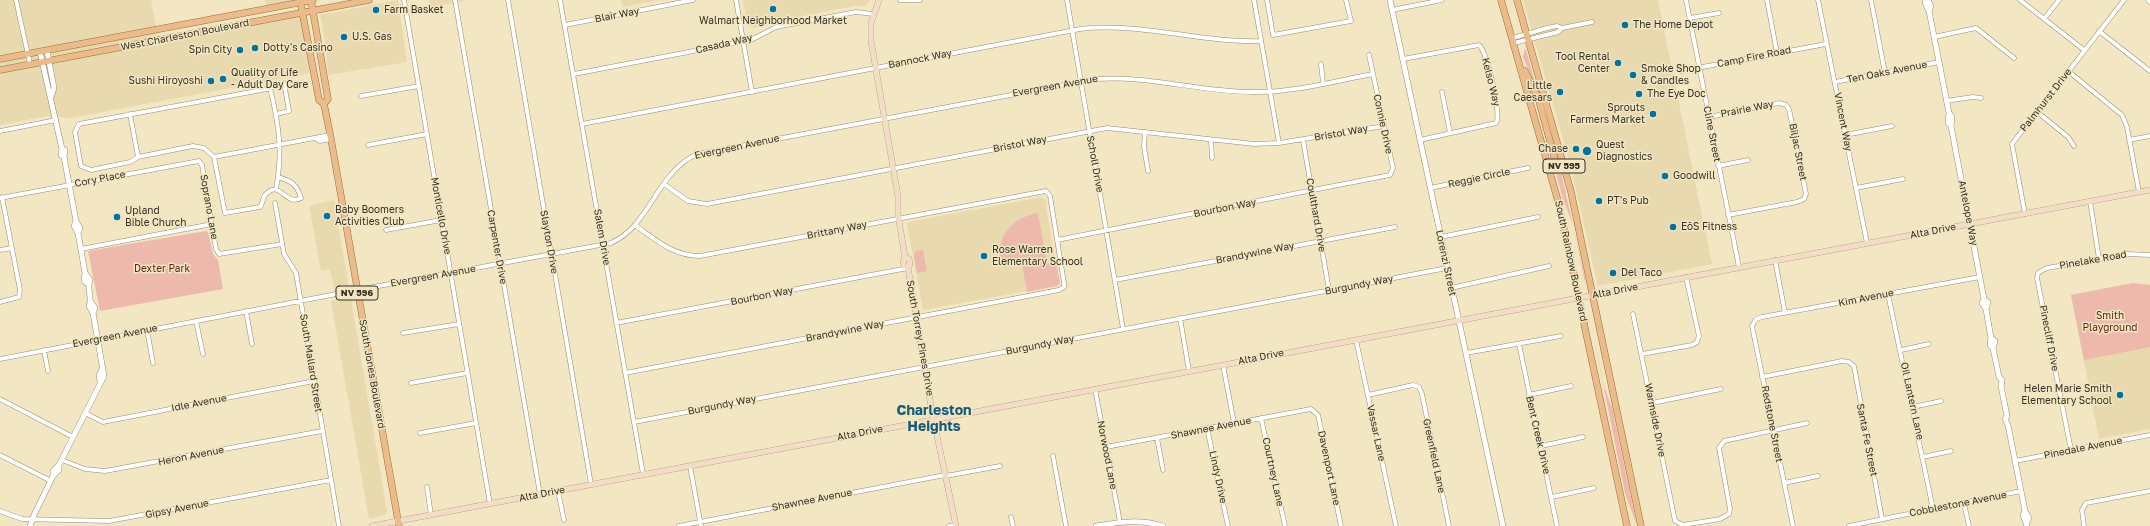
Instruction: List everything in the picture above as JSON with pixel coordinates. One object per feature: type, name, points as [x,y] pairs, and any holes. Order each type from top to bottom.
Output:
[{"type":"main road","name":"West Charleston Boulevard","points":[[0,59],[151,32],[300,1],[312,0]]},
{"type":"main road","name":"South Jones Boulevard","points":[[312,0],[328,99],[324,104]]},
{"type":"main road","name":"West Charleston Boulevard","points":[[0,70],[313,12],[369,0]]},
{"type":"main road","name":"South Torrey Pines Drive","points":[[879,0],[873,14],[871,33],[898,196],[898,218],[906,257],[903,261],[904,266],[908,268],[924,366],[956,525]]},
{"type":"main road","name":"South Rainbow Boulevard","points":[[1502,0],[1558,201],[1580,297],[1627,526]]},
{"type":"main road","name":"South Rainbow Boulevard","points":[[1517,0],[1564,167],[1593,295],[1641,526]]},
{"type":"main road","name":"South Jones Boulevard","points":[[300,1],[319,100],[324,104],[398,524]]},
{"type":"main road","points":[[151,32],[153,42]]},
{"type":"main road","points":[[1519,59],[1538,97],[1556,160],[1561,166],[1564,167]]},
{"type":"main road","name":"Alta Drive","points":[[372,526],[398,524],[431,515],[643,474],[2150,190]]},
{"type":"street","points":[[16,0],[30,64]]},
{"type":"street","name":"Monticello Drive","points":[[404,0],[490,504]]},
{"type":"street","name":"Carpenter Drive","points":[[455,0],[540,494]]},
{"type":"street","name":"Slayton Drive","points":[[508,0],[591,484]]},
{"type":"street","name":"Salem Drive","points":[[560,0],[643,474]]},
{"type":"street","name":"Blair Way","points":[[565,25],[693,0]]},
{"type":"street","points":[[736,0],[752,92]]},
{"type":"street","points":[[900,0],[920,0]]},
{"type":"street","name":"Scholl Drive","points":[[1067,0],[1123,329]]},
{"type":"street","points":[[1254,0],[1279,143]]},
{"type":"street","points":[[1267,0],[1273,35],[1351,21],[1346,0]]},
{"type":"street","name":"Lorenzi Street","points":[[1390,0],[1503,526]]},
{"type":"street","points":[[1392,10],[1442,0]]},
{"type":"street","name":"Cline Street","points":[[1686,0],[1739,267]]},
{"type":"street","points":[[1767,0],[1777,53]]},
{"type":"street","name":"Vincent Way","points":[[1818,0],[1867,243]]},
{"type":"street","points":[[1871,0],[1885,72]]},
{"type":"street","name":"Antelope Way","points":[[1927,0],[1931,6],[1929,11],[1948,113],[1952,117],[1951,126],[1984,299],[1988,302],[1986,309],[1992,338],[1995,341],[1993,348],[1999,377],[1998,383],[2001,386],[2007,416],[2010,418],[2008,425],[2025,511],[2029,518],[2027,524]]},
{"type":"street","points":[[2020,0],[2084,50]]},
{"type":"street","points":[[2044,19],[2059,0]]},
{"type":"street","name":"Palmhurst Drive","points":[[2025,214],[2012,144],[2036,111],[2124,0]]},
{"type":"street","name":"Casada Way","points":[[574,74],[744,42],[755,39],[776,28],[856,12],[873,14]]},
{"type":"street","points":[[1690,18],[1719,13]]},
{"type":"street","points":[[1514,40],[1528,36],[1558,32],[1562,28],[1592,22]]},
{"type":"street","name":"Bannock Way","points":[[582,124],[1072,30],[1122,27],[1240,41],[1261,41]]},
{"type":"street","points":[[1934,36],[1976,28],[2014,58]]},
{"type":"street","points":[[2099,31],[2150,71]]},
{"type":"street","name":"Camp Fire Road","points":[[1681,71],[1826,44]]},
{"type":"street","name":"Kelso Way","points":[[1403,59],[1478,45],[1483,54],[1493,85],[1499,116],[1498,121],[1491,124],[1450,133]]},
{"type":"street","points":[[31,526],[32,519],[52,478],[53,471],[61,462],[100,381],[104,376],[93,313],[95,308],[91,302],[88,284],[84,281],[86,273],[78,233],[74,226],[76,221],[64,157],[66,150],[62,149],[52,97],[47,89],[43,51]]},
{"type":"street","name":"Connie Drive","points":[[1369,55],[1393,168],[1392,173]]},
{"type":"street","name":"Ten Oaks Avenue","points":[[1835,82],[1939,62]]},
{"type":"street","points":[[1321,64],[1324,83]]},
{"type":"street","points":[[2068,71],[2122,116],[2127,127],[2139,192]]},
{"type":"street","name":"Evergreen Avenue","points":[[0,359],[300,300],[500,265],[617,241],[635,225],[675,168],[684,160],[697,154],[1081,81],[1120,78],[1232,91],[1270,92],[1373,74]]},
{"type":"street","points":[[276,114],[289,111],[284,83],[270,88],[79,124],[76,127],[75,132],[81,166],[90,170],[130,162],[138,156],[193,146],[204,148],[214,157],[225,214],[260,207],[267,192],[276,189]]},
{"type":"street","points":[[361,96],[419,86]]},
{"type":"street","points":[[270,88],[276,114],[280,145],[276,189]]},
{"type":"street","points":[[1420,140],[1450,133],[1442,92]]},
{"type":"street","points":[[1946,101],[1974,96],[1981,98]]},
{"type":"street","name":"Prairie Way","points":[[1709,117],[1779,103],[1786,105]]},
{"type":"street","name":"Biljac Street","points":[[1728,216],[1797,202],[1804,198],[1806,194],[1789,109],[1786,105]]},
{"type":"street","points":[[2036,111],[2068,137],[2074,146]]},
{"type":"street","points":[[130,114],[138,156]]},
{"type":"street","points":[[0,131],[56,120]]},
{"type":"street","name":"Bristol Way","points":[[664,184],[688,201],[697,204],[707,204],[1107,128],[1241,144],[1279,143],[1303,140],[1384,126]]},
{"type":"street","points":[[1845,135],[1892,126]]},
{"type":"street","points":[[1145,132],[1144,147],[1148,171]]},
{"type":"street","points":[[368,145],[427,134]]},
{"type":"street","points":[[2129,140],[2150,136]]},
{"type":"street","points":[[214,157],[316,139],[320,141],[330,137]]},
{"type":"street","points":[[1211,140],[1212,158]]},
{"type":"street","name":"Coulthard Drive","points":[[1303,140],[1329,290]]},
{"type":"street","points":[[1718,166],[1748,160]]},
{"type":"street","name":"Cory Place","points":[[1,198],[199,161]]},
{"type":"street","name":"Soprano Lane","points":[[199,161],[202,165],[216,249],[220,254],[282,244]]},
{"type":"street","name":"Reggie Circle","points":[[1430,188],[1528,168]]},
{"type":"street","name":"Bourbon Way","points":[[1057,240],[1383,178],[1392,173]]},
{"type":"street","points":[[276,189],[289,200],[298,200],[301,198],[298,189],[293,182],[278,177]]},
{"type":"street","points":[[1856,188],[1903,179]]},
{"type":"street","name":"Brittany Way","points":[[635,225],[673,252],[683,255],[700,256],[1047,191],[1050,196],[1057,240]]},
{"type":"street","points":[[0,302],[19,297],[20,290],[1,198]]},
{"type":"street","points":[[2090,201],[2099,259]]},
{"type":"street","name":"South Mallard Street","points":[[275,203],[284,254],[296,273],[339,526]]},
{"type":"street","points":[[1441,237],[1538,217]]},
{"type":"street","points":[[386,230],[441,220]]},
{"type":"street","points":[[81,249],[212,224]]},
{"type":"street","name":"Brandywine Way","points":[[1115,280],[1395,227]]},
{"type":"street","name":"Brandywine Way","points":[[625,372],[1059,290],[1064,287],[1064,282],[1057,240]]},
{"type":"street","points":[[0,250],[12,248]]},
{"type":"street","name":"Pinelake Road","points":[[2038,273],[2047,268],[2127,254],[2150,255]]},
{"type":"street","points":[[1775,260],[1785,314]]},
{"type":"street","points":[[1451,288],[1549,266]]},
{"type":"street","name":"Bourbon Way","points":[[616,323],[908,268]]},
{"type":"street","name":"Burgundy Way","points":[[634,422],[1447,268]]},
{"type":"street","name":"Pinecliff Drive","points":[[2038,273],[2037,278],[2071,450]]},
{"type":"street","points":[[1642,354],[1692,345],[1697,342],[1699,336],[1686,277]]},
{"type":"street","name":"Kim Avenue","points":[[1754,322],[1762,317],[1980,278]]},
{"type":"street","name":"Oil Lantern Lane","points":[[1888,294],[1913,407],[1933,509]]},
{"type":"street","points":[[246,311],[252,344]]},
{"type":"street","name":"Warmside Drive","points":[[1633,314],[1675,520],[1679,524],[1720,519],[1729,514],[1730,509],[1719,448],[1720,444],[1729,439],[1773,430]]},
{"type":"street","points":[[1180,318],[1189,371]]},
{"type":"street","points":[[196,321],[202,354]]},
{"type":"street","name":"Redstone Street","points":[[1754,322],[1752,326],[1793,526]]},
{"type":"street","points":[[403,333],[459,324]]},
{"type":"street","points":[[147,330],[153,363]]},
{"type":"street","points":[[1466,353],[1561,336]]},
{"type":"street","name":"Vassar Lane","points":[[1356,340],[1396,526]]},
{"type":"street","name":"Bent Creek Drive","points":[[1519,344],[1558,526]]},
{"type":"street","points":[[1901,350],[1929,344]]},
{"type":"street","points":[[44,350],[48,371]]},
{"type":"street","name":"Santa Fe Street","points":[[1762,377],[1842,361],[1849,362],[1854,366],[1882,519]]},
{"type":"street","points":[[1223,365],[1234,423]]},
{"type":"street","points":[[411,383],[467,373]]},
{"type":"street","name":"Idle Avenue","points":[[85,414],[103,422],[314,381]]},
{"type":"street","name":"Greenfield Lane","points":[[1368,395],[1413,386],[1419,387],[1422,394],[1449,526]]},
{"type":"street","points":[[1529,395],[1572,386]]},
{"type":"street","name":"Norwood Lane","points":[[1095,389],[1120,522]]},
{"type":"street","points":[[1652,403],[1721,389]]},
{"type":"street","points":[[0,400],[73,436]]},
{"type":"street","points":[[1913,407],[1941,401]]},
{"type":"street","name":"Shawnee Avenue","points":[[1106,447],[1311,409],[1315,411]]},
{"type":"street","name":"Davenport Lane","points":[[1315,411],[1318,415],[1341,526]]},
{"type":"street","name":"Courtney Lane","points":[[1261,418],[1285,526]]},
{"type":"street","points":[[420,433],[476,423]]},
{"type":"street","points":[[1773,430],[1807,423]]},
{"type":"street","name":"Lindy Drive","points":[[1207,428],[1228,526]]},
{"type":"street","name":"Heron Avenue","points":[[61,462],[85,469],[110,471],[322,431]]},
{"type":"street","name":"Pinedale Avenue","points":[[2015,461],[2150,435]]},
{"type":"street","points":[[1541,446],[1583,437]]},
{"type":"street","points":[[1156,438],[1163,470]]},
{"type":"street","points":[[1923,457],[1951,451]]},
{"type":"street","points":[[0,455],[52,478]]},
{"type":"street","points":[[1053,456],[1066,526]]},
{"type":"street","points":[[690,466],[701,524]]},
{"type":"street","name":"Shawnee Avenue","points":[[679,526],[701,524],[946,475],[1000,466]]},
{"type":"street","points":[[1784,483],[1818,476]]},
{"type":"street","name":"Gipsy Avenue","points":[[0,511],[22,519],[96,522],[119,520],[331,480]]},
{"type":"street","points":[[427,487],[431,515]]},
{"type":"street","points":[[1552,497],[1594,488]]},
{"type":"street","points":[[558,491],[564,520]]},
{"type":"street","name":"Cobblestone Avenue","points":[[1849,526],[2021,491]]},
{"type":"street","points":[[2084,526],[2081,514],[2083,506],[2086,503],[2150,491]]},
{"type":"street","points":[[1964,503],[1969,526]]},
{"type":"street","points":[[1011,517],[1013,526]]},
{"type":"street","points":[[1096,526],[1120,522],[1145,522],[1163,526]]},
{"type":"street","points":[[949,526],[956,525]]},
{"type":"shaded area","points":[[0,0],[151,0],[159,40],[302,14],[311,73],[70,118],[47,116],[0,125]]},
{"type":"shaded area","points":[[265,0],[300,0],[267,9]]},
{"type":"shaded area","points":[[398,0],[407,62],[328,75],[325,42],[320,15]]},
{"type":"shaded area","points":[[429,0],[469,0],[431,7]]},
{"type":"shaded area","points":[[621,0],[660,0],[622,7]]},
{"type":"shaded area","points":[[743,0],[870,0],[865,6],[854,6],[761,24],[762,26],[753,28],[752,26],[748,27]]},
{"type":"shaded area","points":[[1523,0],[1658,0],[1712,264],[1598,286],[1569,160]]},
{"type":"shaded area","name":"Rose Warren Elementary School","points":[[1042,197],[1045,199],[1059,285],[923,310],[907,224],[908,222]]},
{"type":"shaded area","points":[[334,200],[387,511],[385,515],[369,519],[331,301],[336,300],[330,269],[321,271],[309,206]]},
{"type":"shaded area","name":"Helen Marie Smith Elementary School","points":[[2133,283],[2150,285],[2150,429],[2099,439],[2071,295]]},
{"type":"green space","points":[[1525,49],[1526,50],[1556,157],[1536,86],[1523,57]]},
{"type":"green space","points":[[1550,151],[1560,168],[1573,225],[1563,199]]},
{"type":"green space","points":[[1038,213],[1046,258],[1044,261],[1003,265],[1000,250],[1001,242],[1008,230],[1012,225],[1024,217]]},
{"type":"green space","points":[[1573,227],[1585,278],[1585,283]]},
{"type":"green space","name":"Dexter Park","points":[[206,231],[208,232],[213,254],[218,260],[223,289],[100,311],[88,251]]},
{"type":"green space","points":[[923,250],[927,271],[917,273],[914,255],[916,251]]},
{"type":"green space","points":[[1046,261],[1047,263],[1056,261],[1060,283],[1057,286],[1027,292],[1022,265]]},
{"type":"green space","name":"Smith Playground","points":[[2133,283],[2150,285],[2150,347],[2084,360],[2071,295]]},
{"type":"green space","points":[[1588,308],[1604,386],[1612,408],[1637,526],[1625,493]]},
{"type":"place","name":"Walmart Neighborhood Market","points":[[773,9]]},
{"type":"place","name":"Farm Basket","points":[[376,10]]},
{"type":"place","name":"The Home Depot","points":[[1625,25]]},
{"type":"place","name":"U.S. Gas","points":[[344,37]]},
{"type":"place","name":"Dotty's Casino","points":[[255,48]]},
{"type":"place","name":"Spin City","points":[[240,50]]},
{"type":"place","name":"Tool Rental Center","points":[[1618,63]]},
{"type":"place","name":"Smoke Shop & Candles","points":[[1633,75]]},
{"type":"place","name":"Quality of Life - Adult Day Care","points":[[223,79]]},
{"type":"place","name":"Sushi Hiroyoshi","points":[[211,81]]},
{"type":"place","name":"Little Caesars","points":[[1560,92]]},
{"type":"place","name":"The Eye Doc","points":[[1639,94]]},
{"type":"place","name":"Sprouts Farmers Market","points":[[1653,114]]},
{"type":"place","name":"Chase","points":[[1576,149]]},
{"type":"place","name":"Quest Diagnostics","points":[[1587,151]]},
{"type":"place","name":"Goodwill","points":[[1665,176]]},
{"type":"place","name":"PT's Pub","points":[[1599,201]]},
{"type":"place","name":"Baby Boomers Activities Club","points":[[327,216]]},
{"type":"place","name":"Upland Bible Church","points":[[117,217]]},
{"type":"place","name":"EōS Fitness","points":[[1673,227]]},
{"type":"place","name":"Rose Warren Elementary School","points":[[984,256]]},
{"type":"place","name":"Del Taco","points":[[1613,273]]},
{"type":"place","name":"Helen Marie Smith Elementary School","points":[[2120,395]]},
{"type":"district","name":"Charleston Heights","points":[[934,420]]}]
